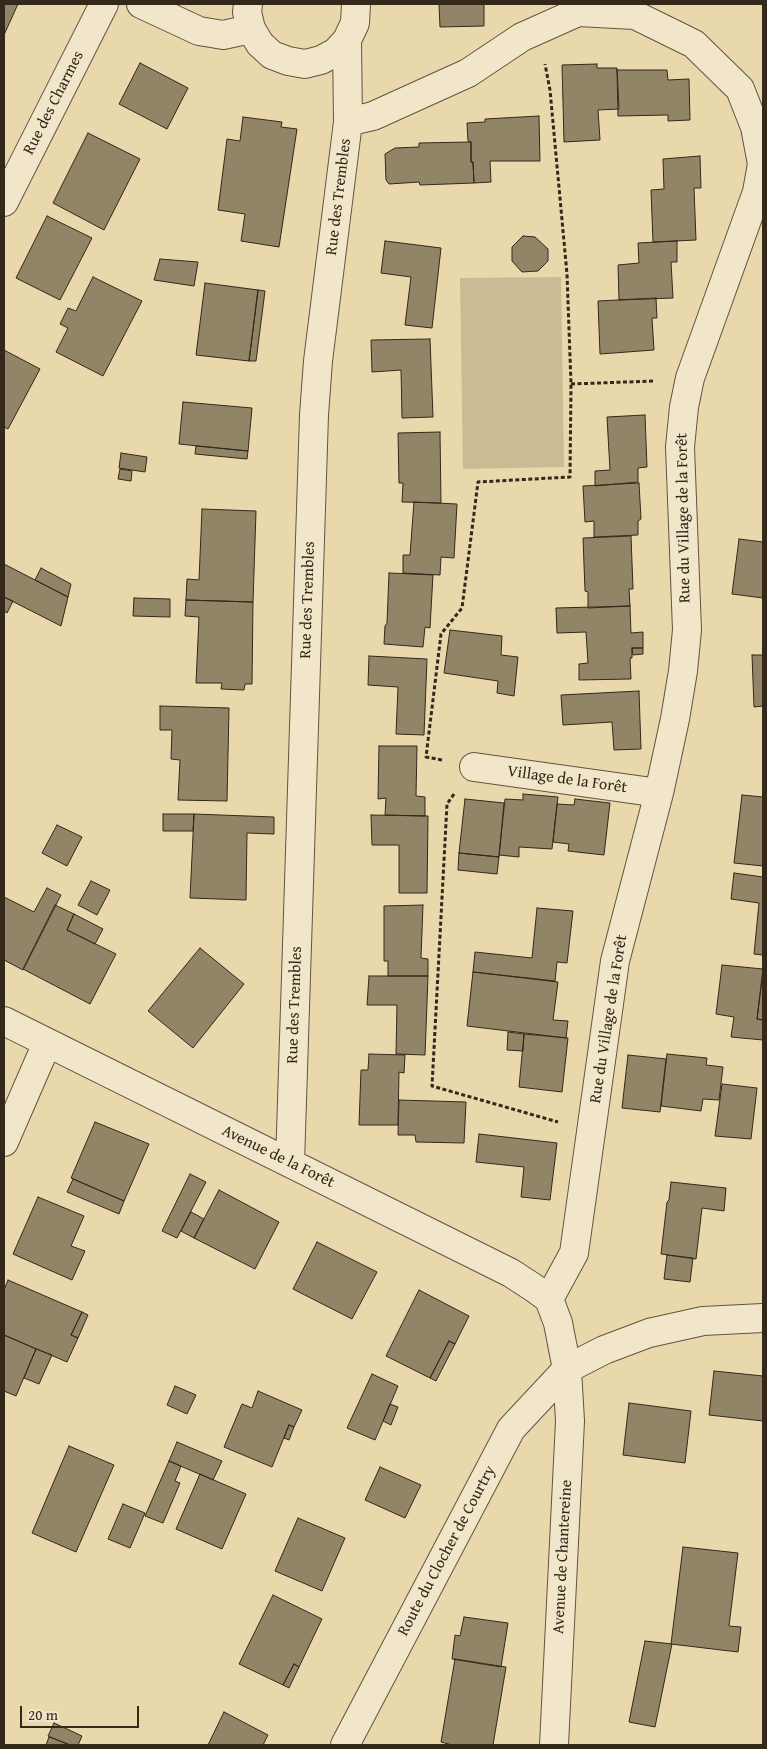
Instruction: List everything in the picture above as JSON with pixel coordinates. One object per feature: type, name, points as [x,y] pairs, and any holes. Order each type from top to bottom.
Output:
[{"type":"street","name":"Rue des Charmes","points":[[4,202],[104,4]]},
{"type":"street","points":[[141,4],[199,31],[224,35],[250,17],[260,44],[272,55],[288,61],[305,64],[321,60],[336,52],[347,40],[355,23],[356,4]]},
{"type":"street","name":"Rue du Village de la Forêt","points":[[348,122],[373,116],[468,73],[522,37],[578,12],[635,15],[694,44],[740,89],[755,127],[762,164],[757,192],[690,378],[684,407],[680,447],[687,630],[683,671],[675,720],[659,794],[616,961],[574,1254],[549,1299]]},
{"type":"street","name":"Rue des Trembles","points":[[290,1163],[314,414],[318,361],[348,122],[347,40]]},
{"type":"street","name":"Village de la Forêt","points":[[474,767],[659,794]]},
{"type":"street","name":"Avenue de la Forêt","points":[[4,1021],[511,1273],[549,1299]]},
{"type":"street","points":[[4,1142],[47,1043]]},
{"type":"street","name":"Avenue de Chantereine","points":[[549,1299],[558,1323],[567,1369],[569,1429],[554,1745]]},
{"type":"street","name":"Route du Clocher de Courtry","points":[[345,1745],[511,1429],[567,1369],[604,1350],[649,1333],[704,1321],[763,1318]]},
{"type":"path","points":[[538,29],[550,90],[566,264],[571,384],[570,477],[478,482],[462,608],[441,634],[426,757],[474,767],[447,804],[432,1086],[592,1131]]},
{"type":"path","points":[[571,384],[690,378]]},
{"type":"shaded area","points":[[561,277],[564,467],[463,469],[460,278]]},
{"type":"building","points":[[4,4],[18,4],[4,35]]},
{"type":"building","points":[[439,4],[484,4],[484,26],[440,27]]},
{"type":"building","points":[[140,63],[188,88],[167,129],[119,104]]},
{"type":"building","points":[[597,64],[597,68],[617,68],[619,109],[598,110],[600,140],[564,142],[562,65]]},
{"type":"building","points":[[617,70],[667,70],[668,80],[689,79],[690,120],[668,121],[668,115],[618,116]]},
{"type":"building","points":[[539,116],[540,161],[490,161],[491,182],[474,183],[471,142],[468,141],[467,123],[485,122],[485,119]]},
{"type":"building","points":[[243,117],[282,122],[281,127],[297,129],[279,247],[241,241],[245,214],[218,210],[227,139],[240,141]]},
{"type":"building","points":[[88,133],[140,159],[104,230],[53,203]]},
{"type":"building","points":[[471,142],[474,183],[420,185],[419,182],[389,184],[386,180],[385,154],[395,148],[419,147],[419,143]]},
{"type":"building","points":[[700,156],[701,188],[694,188],[696,240],[653,242],[651,190],[664,189],[663,159]]},
{"type":"building","points":[[47,216],[92,238],[60,300],[16,278]]},
{"type":"building","points":[[523,236],[535,237],[548,249],[548,261],[538,271],[522,272],[512,261],[512,247]]},
{"type":"building","points":[[385,241],[441,248],[432,328],[405,325],[411,277],[381,273]]},
{"type":"building","points":[[677,241],[677,262],[671,262],[673,298],[619,300],[618,265],[639,263],[638,243]]},
{"type":"building","points":[[160,259],[198,262],[194,286],[154,280]]},
{"type":"building","points":[[93,277],[142,301],[103,376],[56,352],[68,328],[60,324],[68,308],[76,311]]},
{"type":"building","points":[[205,283],[258,290],[249,361],[196,355]]},
{"type":"building","points":[[258,290],[265,291],[256,361],[249,361]]},
{"type":"building","points":[[656,298],[657,318],[652,318],[654,350],[600,354],[598,301]]},
{"type":"building","points":[[430,339],[433,417],[402,418],[401,370],[372,372],[371,340]]},
{"type":"building","points":[[4,350],[40,369],[8,429],[4,427]]},
{"type":"building","points":[[183,402],[252,408],[248,451],[179,444]]},
{"type":"building","points":[[645,415],[647,467],[638,468],[638,482],[595,486],[595,471],[610,470],[607,417]]},
{"type":"building","points":[[440,432],[441,503],[402,502],[403,483],[399,483],[398,433]]},
{"type":"building","points":[[196,446],[248,451],[247,459],[195,454]]},
{"type":"building","points":[[121,453],[147,457],[145,472],[119,468]]},
{"type":"building","points":[[120,469],[132,471],[131,481],[118,479]]},
{"type":"building","points":[[639,483],[641,519],[638,521],[638,535],[594,537],[594,521],[585,522],[583,486]]},
{"type":"building","points":[[414,502],[457,504],[454,558],[441,557],[440,575],[403,573],[403,555],[410,555]]},
{"type":"building","points":[[202,509],[256,511],[253,602],[186,600],[187,579],[199,580]]},
{"type":"building","points":[[631,536],[633,589],[629,589],[630,606],[588,608],[588,592],[585,591],[583,538]]},
{"type":"building","points":[[739,539],[763,542],[763,598],[732,594]]},
{"type":"building","points":[[4,564],[68,597],[61,626],[4,597]]},
{"type":"building","points":[[41,568],[71,584],[68,597],[35,580]]},
{"type":"building","points":[[389,573],[433,575],[430,628],[425,627],[423,647],[384,644],[385,626],[387,623]]},
{"type":"building","points":[[4,597],[13,601],[7,613],[4,611]]},
{"type":"building","points":[[134,598],[170,599],[170,617],[133,616]]},
{"type":"building","points":[[186,600],[253,602],[252,684],[245,684],[244,690],[221,689],[222,683],[196,683],[199,617],[185,616]]},
{"type":"building","points":[[630,606],[631,633],[643,632],[643,648],[632,648],[632,658],[630,658],[631,679],[579,680],[579,664],[588,663],[586,632],[557,633],[556,608]]},
{"type":"building","points":[[450,630],[502,636],[501,655],[518,657],[514,696],[497,693],[498,681],[444,673]]},
{"type":"building","points":[[632,648],[643,648],[643,654],[633,655]]},
{"type":"building","points":[[752,655],[763,655],[763,706],[754,707]]},
{"type":"building","points":[[369,656],[427,659],[424,735],[396,734],[398,687],[368,685]]},
{"type":"building","points":[[639,691],[641,749],[614,750],[612,722],[563,725],[561,695]]},
{"type":"building","points":[[160,706],[229,708],[227,801],[178,800],[180,760],[171,759],[172,730],[160,730]]},
{"type":"building","points":[[379,746],[417,746],[416,796],[425,797],[425,816],[385,815],[386,798],[378,799]]},
{"type":"building","points":[[523,794],[558,797],[552,849],[519,847],[519,857],[499,855],[505,799],[523,800]]},
{"type":"building","points":[[742,795],[763,797],[763,866],[734,863]]},
{"type":"building","points":[[465,799],[504,803],[499,857],[459,853]]},
{"type":"building","points":[[575,799],[610,803],[604,855],[568,851],[569,844],[553,842],[557,804],[574,805]]},
{"type":"building","points":[[163,814],[194,814],[193,831],[163,831]]},
{"type":"building","points":[[194,814],[274,817],[274,834],[247,833],[246,900],[190,898]]},
{"type":"building","points":[[371,815],[428,816],[427,893],[399,893],[399,845],[372,845]]},
{"type":"building","points":[[57,825],[82,837],[67,866],[42,853]]},
{"type":"building","points":[[459,853],[499,857],[497,874],[458,870]]},
{"type":"building","points":[[734,873],[763,877],[763,955],[754,954],[759,903],[731,899]]},
{"type":"building","points":[[91,881],[110,890],[97,915],[78,905]]},
{"type":"building","points":[[47,888],[61,895],[23,970],[4,960],[4,897],[34,912]]},
{"type":"building","points":[[55,905],[74,914],[67,930],[116,954],[90,1004],[23,969]]},
{"type":"building","points":[[423,905],[421,958],[428,959],[428,976],[388,976],[388,961],[384,961],[384,906]]},
{"type":"building","points":[[537,908],[573,911],[567,963],[557,962],[555,981],[473,972],[475,952],[532,958]]},
{"type":"building","points":[[74,914],[103,929],[95,944],[67,930]]},
{"type":"building","points":[[200,948],[244,984],[193,1048],[148,1011]]},
{"type":"building","points":[[722,965],[763,969],[757,1019],[763,1020],[763,1040],[731,1037],[734,1017],[716,1014]]},
{"type":"building","points":[[763,971],[763,1020],[757,1019]]},
{"type":"building","points":[[473,972],[558,982],[553,1020],[568,1021],[566,1038],[467,1026]]},
{"type":"building","points":[[369,976],[428,976],[425,1055],[396,1054],[397,1005],[367,1005]]},
{"type":"building","points":[[508,1032],[524,1034],[523,1051],[507,1050]]},
{"type":"building","points":[[524,1034],[568,1038],[562,1092],[519,1087]]},
{"type":"building","points":[[369,1054],[405,1055],[404,1073],[399,1072],[398,1125],[359,1125],[361,1070],[368,1070]]},
{"type":"building","points":[[667,1054],[707,1058],[706,1065],[723,1067],[719,1100],[703,1099],[701,1111],[661,1106]]},
{"type":"building","points":[[628,1055],[666,1059],[660,1112],[622,1108]]},
{"type":"building","points":[[722,1084],[757,1088],[751,1139],[715,1136]]},
{"type":"building","points":[[399,1100],[466,1102],[464,1143],[416,1142],[415,1135],[398,1135]]},
{"type":"building","points":[[95,1122],[149,1144],[124,1201],[71,1178]]},
{"type":"building","points":[[479,1134],[557,1143],[550,1200],[521,1197],[524,1167],[476,1162]]},
{"type":"building","points":[[190,1174],[206,1182],[177,1238],[162,1231]]},
{"type":"building","points":[[73,1179],[124,1201],[119,1214],[67,1192]]},
{"type":"building","points":[[671,1182],[726,1188],[724,1211],[702,1208],[696,1259],[661,1254]]},
{"type":"building","points":[[219,1190],[279,1222],[255,1269],[194,1238]]},
{"type":"building","points":[[38,1197],[84,1216],[71,1246],[85,1251],[72,1280],[13,1254]]},
{"type":"building","points":[[191,1212],[204,1219],[194,1238],[181,1231]]},
{"type":"building","points":[[317,1242],[377,1272],[352,1319],[293,1289]]},
{"type":"building","points":[[667,1255],[693,1258],[690,1282],[664,1279]]},
{"type":"building","points":[[8,1280],[82,1312],[71,1335],[78,1338],[67,1362],[4,1335],[4,1290]]},
{"type":"building","points":[[419,1290],[469,1316],[455,1344],[449,1341],[430,1378],[386,1356]]},
{"type":"building","points":[[82,1312],[88,1315],[78,1338],[71,1335]]},
{"type":"building","points":[[4,1335],[36,1349],[16,1396],[4,1391]]},
{"type":"building","points":[[449,1341],[455,1344],[436,1381],[430,1378]]},
{"type":"building","points":[[36,1349],[52,1355],[39,1384],[24,1378]]},
{"type":"building","points":[[714,1371],[763,1376],[763,1421],[709,1415]]},
{"type":"building","points":[[372,1374],[398,1386],[375,1440],[347,1428]]},
{"type":"building","points":[[175,1386],[196,1395],[187,1414],[167,1405]]},
{"type":"building","points":[[258,1391],[302,1410],[294,1427],[289,1425],[272,1467],[224,1447],[242,1404],[252,1408]]},
{"type":"building","points":[[629,1403],[691,1411],[685,1463],[623,1455]]},
{"type":"building","points":[[390,1404],[398,1407],[391,1425],[383,1421]]},
{"type":"building","points":[[289,1425],[294,1427],[289,1440],[284,1438]]},
{"type":"building","points":[[177,1442],[222,1461],[213,1480],[169,1461]]},
{"type":"building","points":[[69,1446],[114,1465],[76,1552],[32,1533]]},
{"type":"building","points":[[169,1461],[181,1466],[175,1481],[180,1483],[163,1523],[145,1516]]},
{"type":"building","points":[[380,1467],[421,1485],[405,1518],[365,1500]]},
{"type":"building","points":[[200,1474],[246,1494],[222,1549],[176,1529]]},
{"type":"building","points":[[123,1504],[145,1513],[130,1548],[108,1539]]},
{"type":"building","points":[[298,1518],[345,1538],[322,1591],[275,1571]]},
{"type":"building","points":[[683,1547],[738,1553],[729,1626],[741,1627],[738,1652],[671,1644]]},
{"type":"building","points":[[273,1595],[322,1619],[299,1667],[294,1664],[283,1685],[239,1664]]},
{"type":"building","points":[[464,1617],[508,1623],[501,1667],[452,1659],[455,1635],[460,1636]]},
{"type":"building","points":[[645,1641],[672,1644],[655,1727],[629,1722]]},
{"type":"building","points":[[455,1659],[506,1667],[493,1745],[452,1745],[441,1742]]},
{"type":"building","points":[[294,1664],[299,1667],[289,1688],[283,1685]]},
{"type":"building","points":[[224,1712],[268,1735],[263,1745],[208,1745]]},
{"type":"building","points":[[54,1723],[82,1736],[78,1745],[70,1745],[48,1736]]},
{"type":"building","points":[[49,1737],[52,1738],[70,1745],[46,1745]]}]
